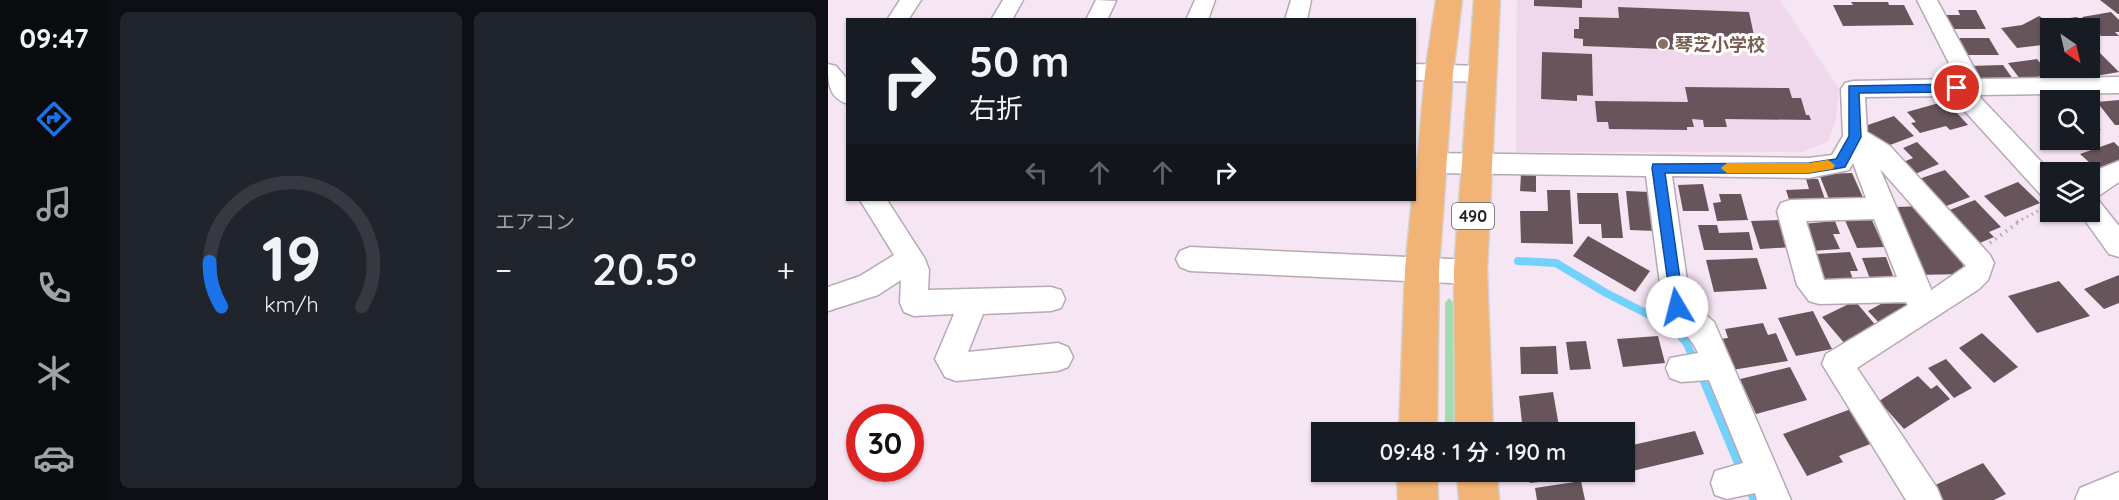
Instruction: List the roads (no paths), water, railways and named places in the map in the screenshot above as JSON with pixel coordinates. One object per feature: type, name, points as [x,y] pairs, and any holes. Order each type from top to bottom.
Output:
[{"type":"highway","name":"490","points":[[1418,422],[1422,269],[1430,164],[1427,72],[1449,0]]},
{"type":"highway","name":"490","points":[[1473,422],[1471,389],[1475,165],[1487,0]]},
{"type":"highway","points":[[1417,482],[1418,500]]},
{"type":"highway","points":[[1478,482],[1479,500]]},
{"type":"street","points":[[898,18],[911,0]]},
{"type":"street","points":[[1002,18],[1013,0]]},
{"type":"street","points":[[1198,18],[1205,0]]},
{"type":"street","points":[[1296,18],[1301,0]]},
{"type":"street","points":[[1927,0],[1965,88],[2040,176]]},
{"type":"street","points":[[1097,18],[1106,1]]},
{"type":"street","points":[[846,65],[828,72],[846,94]]},
{"type":"street","points":[[1427,72],[1482,74]]},
{"type":"street","points":[[1920,299],[1855,137],[1853,89],[2119,85]]},
{"type":"street","points":[[1430,164],[1658,168],[1819,166],[1840,163],[1855,137]]},
{"type":"street","points":[[1855,137],[1881,153],[1980,263],[1980,269],[1974,277],[1920,299],[1837,363],[1925,500]]},
{"type":"street","points":[[1658,168],[1677,307],[1704,331],[1766,483],[1727,483]]},
{"type":"street","points":[[2100,183],[2119,171]]},
{"type":"street","points":[[874,201],[911,259],[915,270],[914,303],[1052,299]]},
{"type":"street","points":[[1883,208],[1790,211],[1811,285],[1819,292],[1920,299]]},
{"type":"street","points":[[2100,221],[2119,246]]},
{"type":"street","points":[[828,299],[868,286],[911,259]]},
{"type":"street","points":[[1190,259],[1472,272]]},
{"type":"street","points":[[974,301],[950,359],[956,368],[1058,357]]},
{"type":"street","points":[[1681,369],[1716,365]]},
{"type":"street","points":[[2092,500],[2119,488]]},
{"type":"waterway","points":[[1518,261],[1556,263],[1606,293],[1675,328],[1687,344],[1695,362]]},
{"type":"waterway","points":[[1700,372],[1742,473]]},
{"type":"waterway","points":[[1748,486],[1754,500]]},
{"type":"place","name":"琴芝小学校","points":[[1663,44]]}]
